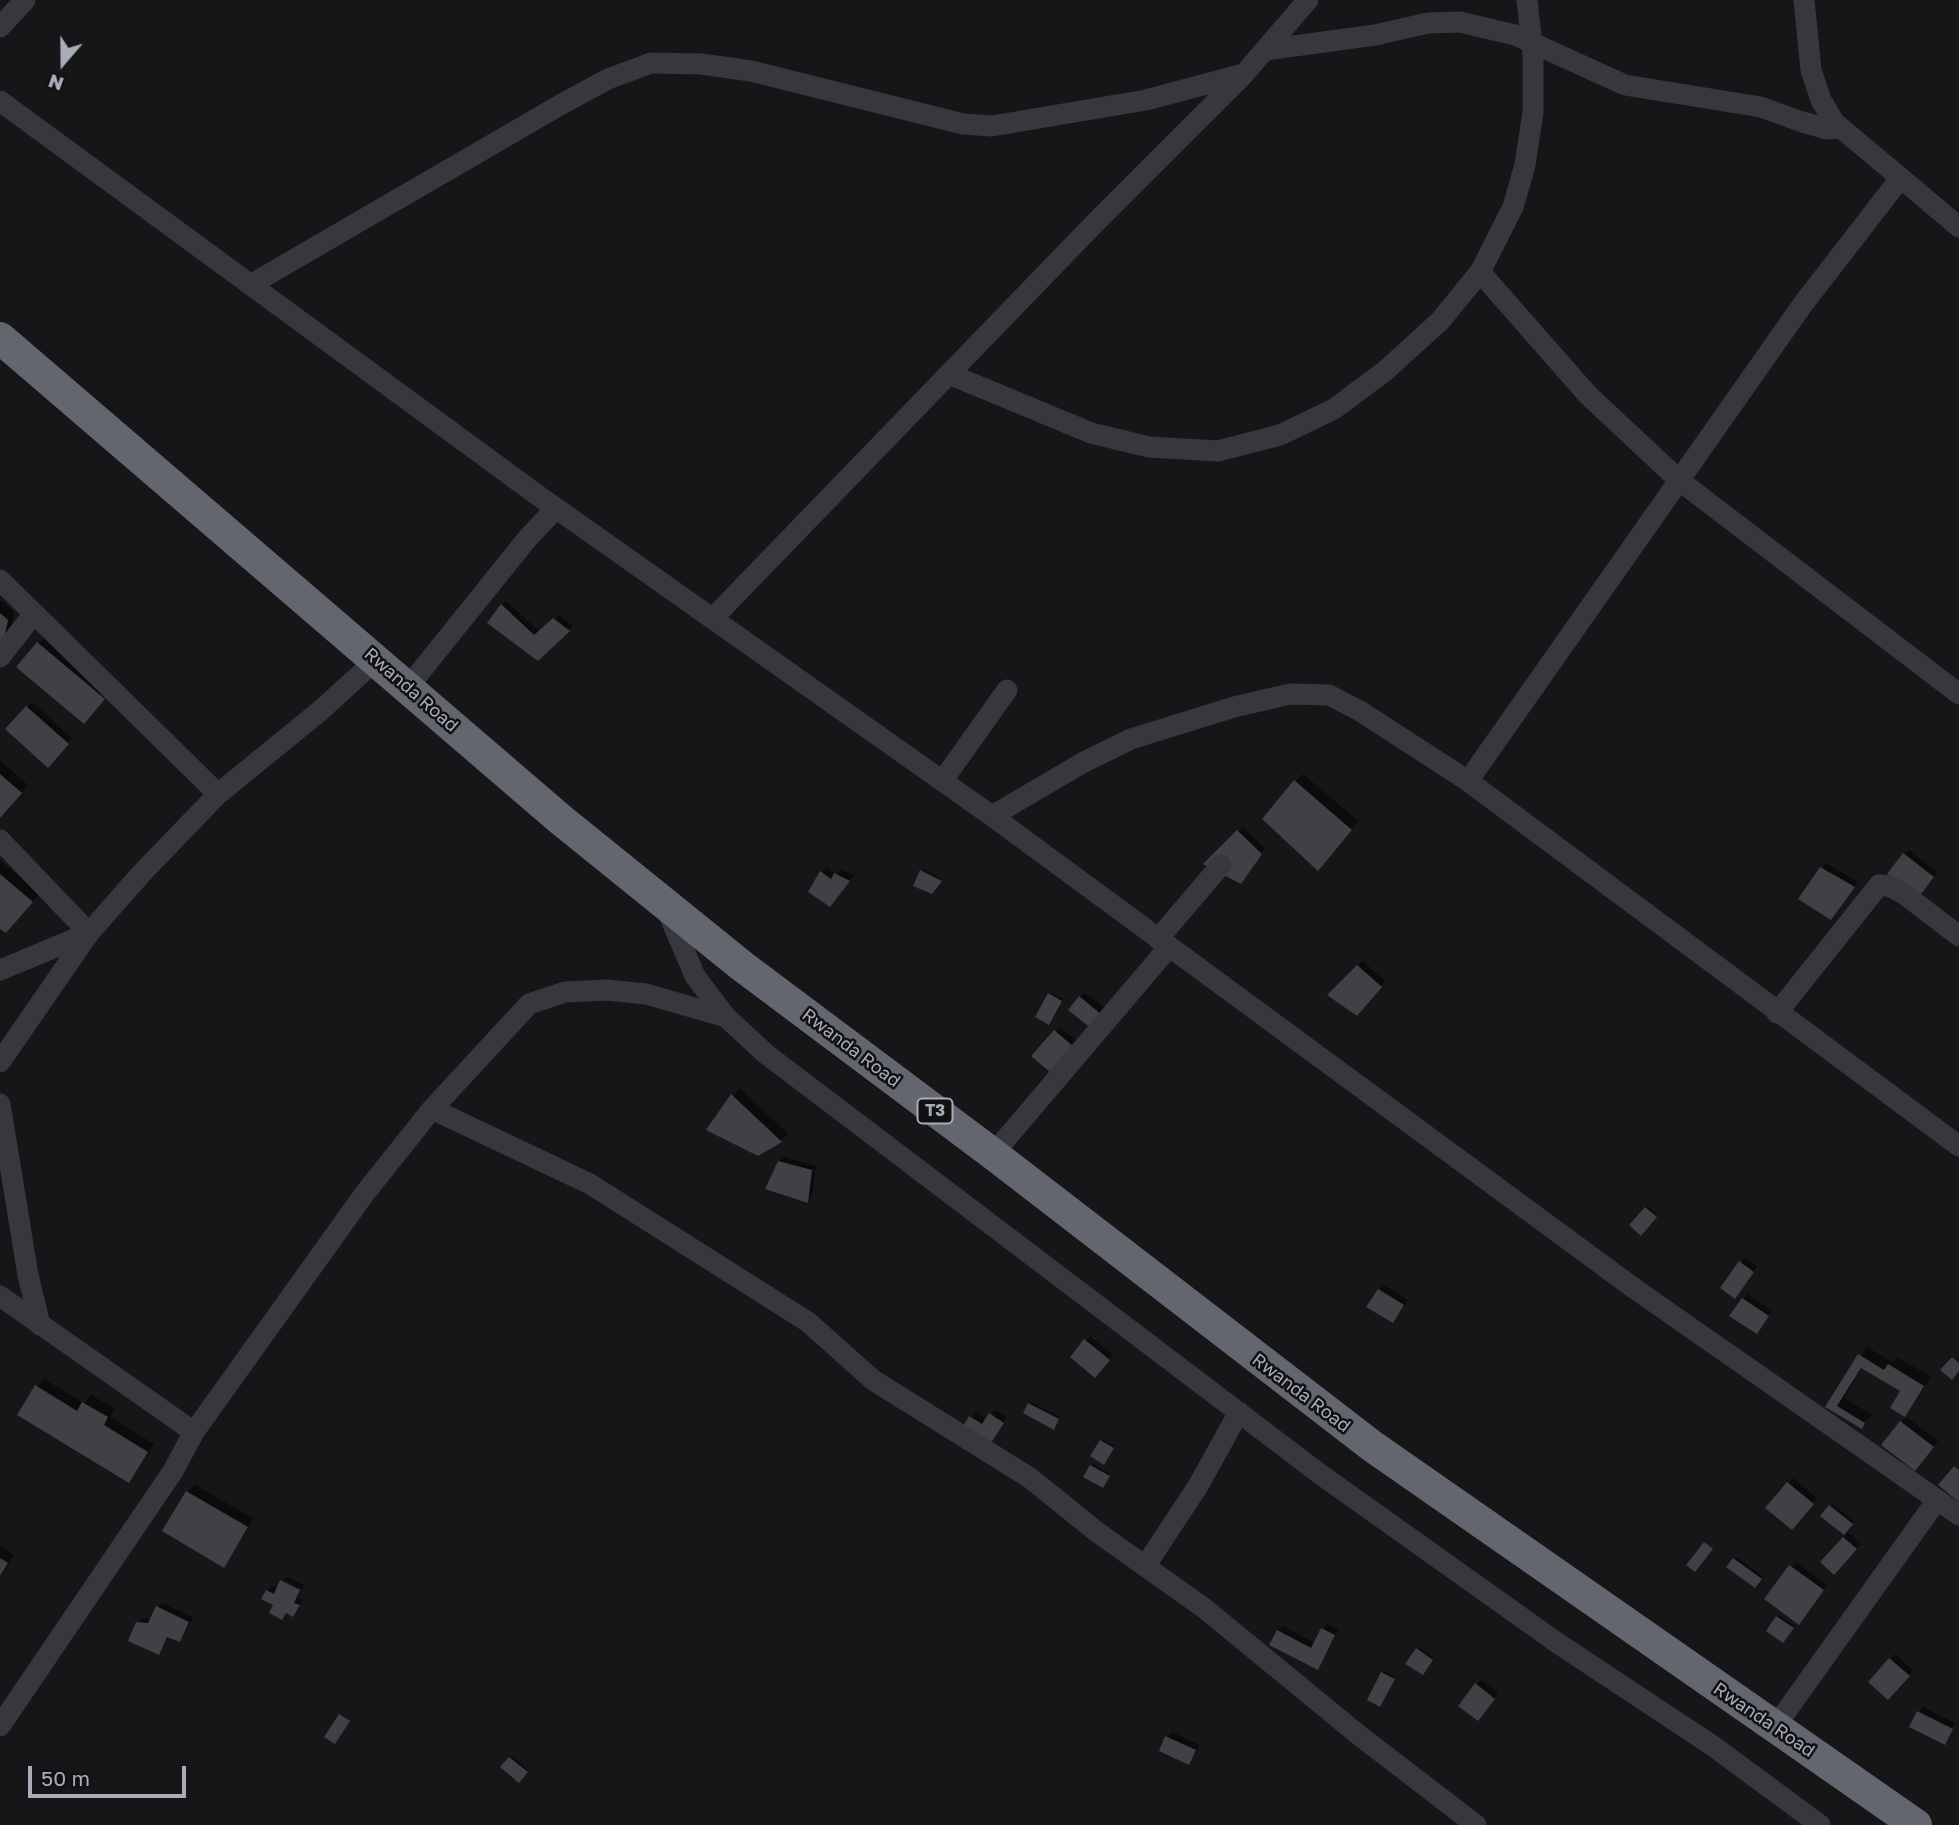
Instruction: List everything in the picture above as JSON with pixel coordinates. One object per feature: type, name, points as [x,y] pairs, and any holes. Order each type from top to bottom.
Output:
[{"type":"highway","name":"Rwanda Road","points":[[0,338],[666,907],[993,1154],[1372,1446],[1916,1825]]},
{"type":"street","points":[[0,27],[25,0]]},
{"type":"street","points":[[713,618],[1244,74],[1308,0]]},
{"type":"street","points":[[949,374],[1091,433],[1149,447],[1218,451],[1280,435],[1334,409],[1385,371],[1440,321],[1480,272],[1513,207],[1525,165],[1533,112],[1527,0]]},
{"type":"street","points":[[1804,0],[1811,70],[1821,100],[1840,128],[1899,180],[1959,227]]},
{"type":"street","points":[[1265,50],[1375,35],[1428,23],[1460,22],[1515,35],[1625,85],[1761,107],[1828,129],[1840,128]]},
{"type":"street","points":[[250,285],[560,105],[608,79],[651,63],[701,64],[751,71],[962,124],[992,126],[1146,100],[1244,74]]},
{"type":"street","points":[[0,101],[556,508],[943,780],[1635,1289],[1959,1515]]},
{"type":"street","points":[[1468,781],[1803,304],[1899,180]]},
{"type":"street","points":[[1480,272],[1588,395],[1681,481],[1959,694]]},
{"type":"street","points":[[408,687],[527,539],[556,508]]},
{"type":"street","points":[[0,580],[218,794]]},
{"type":"street","points":[[0,657],[33,615]]},
{"type":"street","points":[[0,1062],[89,933],[218,794],[320,711],[376,660]]},
{"type":"street","points":[[943,780],[1007,690]]},
{"type":"street","points":[[992,816],[1084,762],[1132,739],[1234,707],[1290,694],[1329,695],[1360,710],[1468,781],[1959,1146]]},
{"type":"street","points":[[0,840],[89,933]]},
{"type":"street","points":[[993,1154],[1163,943],[1222,865]]},
{"type":"street","points":[[1777,1013],[1879,885],[1889,886],[1904,894],[1959,936]]},
{"type":"street","points":[[666,907],[695,976],[726,1017],[766,1054],[1239,1412],[1556,1643],[1713,1745],[1820,1825]]},
{"type":"street","points":[[0,970],[89,933]]},
{"type":"street","points":[[0,1726],[173,1471],[194,1432],[365,1194],[432,1109],[529,1004],[565,992],[607,990],[646,994],[726,1017]]},
{"type":"street","points":[[0,1104],[27,1275],[40,1325]]},
{"type":"street","points":[[432,1109],[590,1184],[776,1300],[808,1322],[873,1380],[986,1449],[1146,1565],[1476,1825]]},
{"type":"street","points":[[0,1296],[194,1432]]},
{"type":"street","points":[[1146,1565],[1198,1486],[1239,1412]]},
{"type":"street","points":[[1775,1727],[1937,1500]]},
{"type":"building","points":[[501,604],[534,635],[553,618],[570,631],[538,661],[487,623]]},
{"type":"building","points":[[0,613],[8,620],[4,639],[0,640]]},
{"type":"building","points":[[37,642],[105,699],[84,724],[16,667]]},
{"type":"building","points":[[26,706],[69,744],[48,768],[5,729]]},
{"type":"building","points":[[0,774],[22,793],[0,818]]},
{"type":"building","points":[[1294,780],[1352,830],[1318,871],[1262,819]]},
{"type":"building","points":[[1237,830],[1262,854],[1241,884],[1203,864]]},
{"type":"building","points":[[1903,853],[1934,877],[1918,898],[1887,874]]},
{"type":"building","points":[[1820,867],[1855,887],[1831,920],[1798,899]]},
{"type":"building","points":[[920,870],[942,881],[932,894],[913,886]]},
{"type":"building","points":[[820,871],[831,879],[834,873],[850,881],[830,907],[808,892]]},
{"type":"building","points":[[0,874],[33,902],[6,933],[0,929]]},
{"type":"building","points":[[1357,965],[1382,987],[1357,1016],[1327,995]]},
{"type":"building","points":[[1048,993],[1062,1001],[1049,1025],[1035,1017]]},
{"type":"building","points":[[1079,996],[1102,1015],[1092,1029],[1068,1010]]},
{"type":"building","points":[[1054,1030],[1074,1047],[1051,1073],[1031,1056]]},
{"type":"building","points":[[731,1094],[782,1142],[758,1156],[706,1130]]},
{"type":"building","points":[[778,1161],[812,1170],[808,1203],[765,1189]]},
{"type":"building","points":[[1645,1207],[1657,1217],[1641,1236],[1629,1225]]},
{"type":"building","points":[[1739,1261],[1754,1272],[1735,1299],[1720,1288]]},
{"type":"building","points":[[1378,1289],[1404,1305],[1393,1323],[1366,1307]]},
{"type":"building","points":[[1742,1298],[1769,1316],[1757,1334],[1729,1316]]},
{"type":"building","points":[[1084,1339],[1110,1360],[1095,1378],[1070,1357]]},
{"type":"building","points":[[1858,1354],[1884,1370],[1888,1364],[1924,1386],[1905,1417],[1890,1408],[1900,1391],[1861,1368],[1837,1406],[1865,1423],[1862,1429],[1825,1407]]},
{"type":"building","points":[[1952,1357],[1959,1363],[1959,1371],[1952,1380],[1940,1370]]},
{"type":"building","points":[[35,1385],[77,1411],[82,1402],[108,1417],[104,1425],[148,1452],[129,1483],[17,1415]]},
{"type":"building","points":[[1028,1403],[1059,1419],[1054,1430],[1023,1413]]},
{"type":"building","points":[[989,1413],[1004,1423],[991,1443],[963,1426],[969,1416],[982,1424]]},
{"type":"building","points":[[1900,1421],[1934,1447],[1915,1471],[1881,1445]]},
{"type":"building","points":[[1100,1440],[1114,1448],[1104,1465],[1090,1456]]},
{"type":"building","points":[[1090,1465],[1110,1476],[1103,1488],[1083,1477]]},
{"type":"building","points":[[1954,1466],[1959,1470],[1959,1502],[1938,1485]]},
{"type":"building","points":[[1787,1482],[1814,1504],[1792,1530],[1765,1508]]},
{"type":"building","points":[[186,1491],[248,1527],[224,1568],[162,1531]]},
{"type":"building","points":[[1829,1505],[1853,1524],[1844,1535],[1820,1516]]},
{"type":"building","points":[[1843,1537],[1857,1549],[1834,1575],[1820,1562]]},
{"type":"building","points":[[1704,1542],[1713,1549],[1695,1572],[1686,1565]]},
{"type":"building","points":[[0,1558],[8,1563],[0,1576]]},
{"type":"building","points":[[1733,1558],[1762,1579],[1755,1588],[1726,1567]]},
{"type":"building","points":[[1789,1565],[1824,1590],[1799,1625],[1764,1599]]},
{"type":"building","points":[[280,1580],[300,1590],[294,1603],[300,1605],[293,1617],[286,1613],[282,1620],[269,1613],[273,1605],[261,1599],[266,1590],[274,1594]]},
{"type":"building","points":[[156,1606],[189,1622],[180,1642],[167,1637],[159,1655],[128,1641],[136,1622],[148,1623]]},
{"type":"building","points":[[1776,1616],[1794,1628],[1783,1643],[1766,1631]]},
{"type":"building","points":[[1321,1628],[1335,1635],[1318,1670],[1269,1645],[1277,1630],[1311,1648]]},
{"type":"building","points":[[1416,1648],[1433,1660],[1423,1675],[1405,1664]]},
{"type":"building","points":[[1889,1658],[1910,1676],[1888,1700],[1868,1682]]},
{"type":"building","points":[[1381,1672],[1395,1679],[1380,1707],[1367,1700]]},
{"type":"building","points":[[1475,1683],[1495,1699],[1478,1721],[1458,1706]]},
{"type":"building","points":[[1917,1711],[1953,1729],[1945,1745],[1909,1727]]},
{"type":"building","points":[[339,1714],[350,1721],[335,1744],[324,1737]]},
{"type":"building","points":[[1165,1736],[1196,1750],[1189,1765],[1159,1751]]},
{"type":"building","points":[[509,1757],[528,1772],[519,1783],[500,1767]]}]
